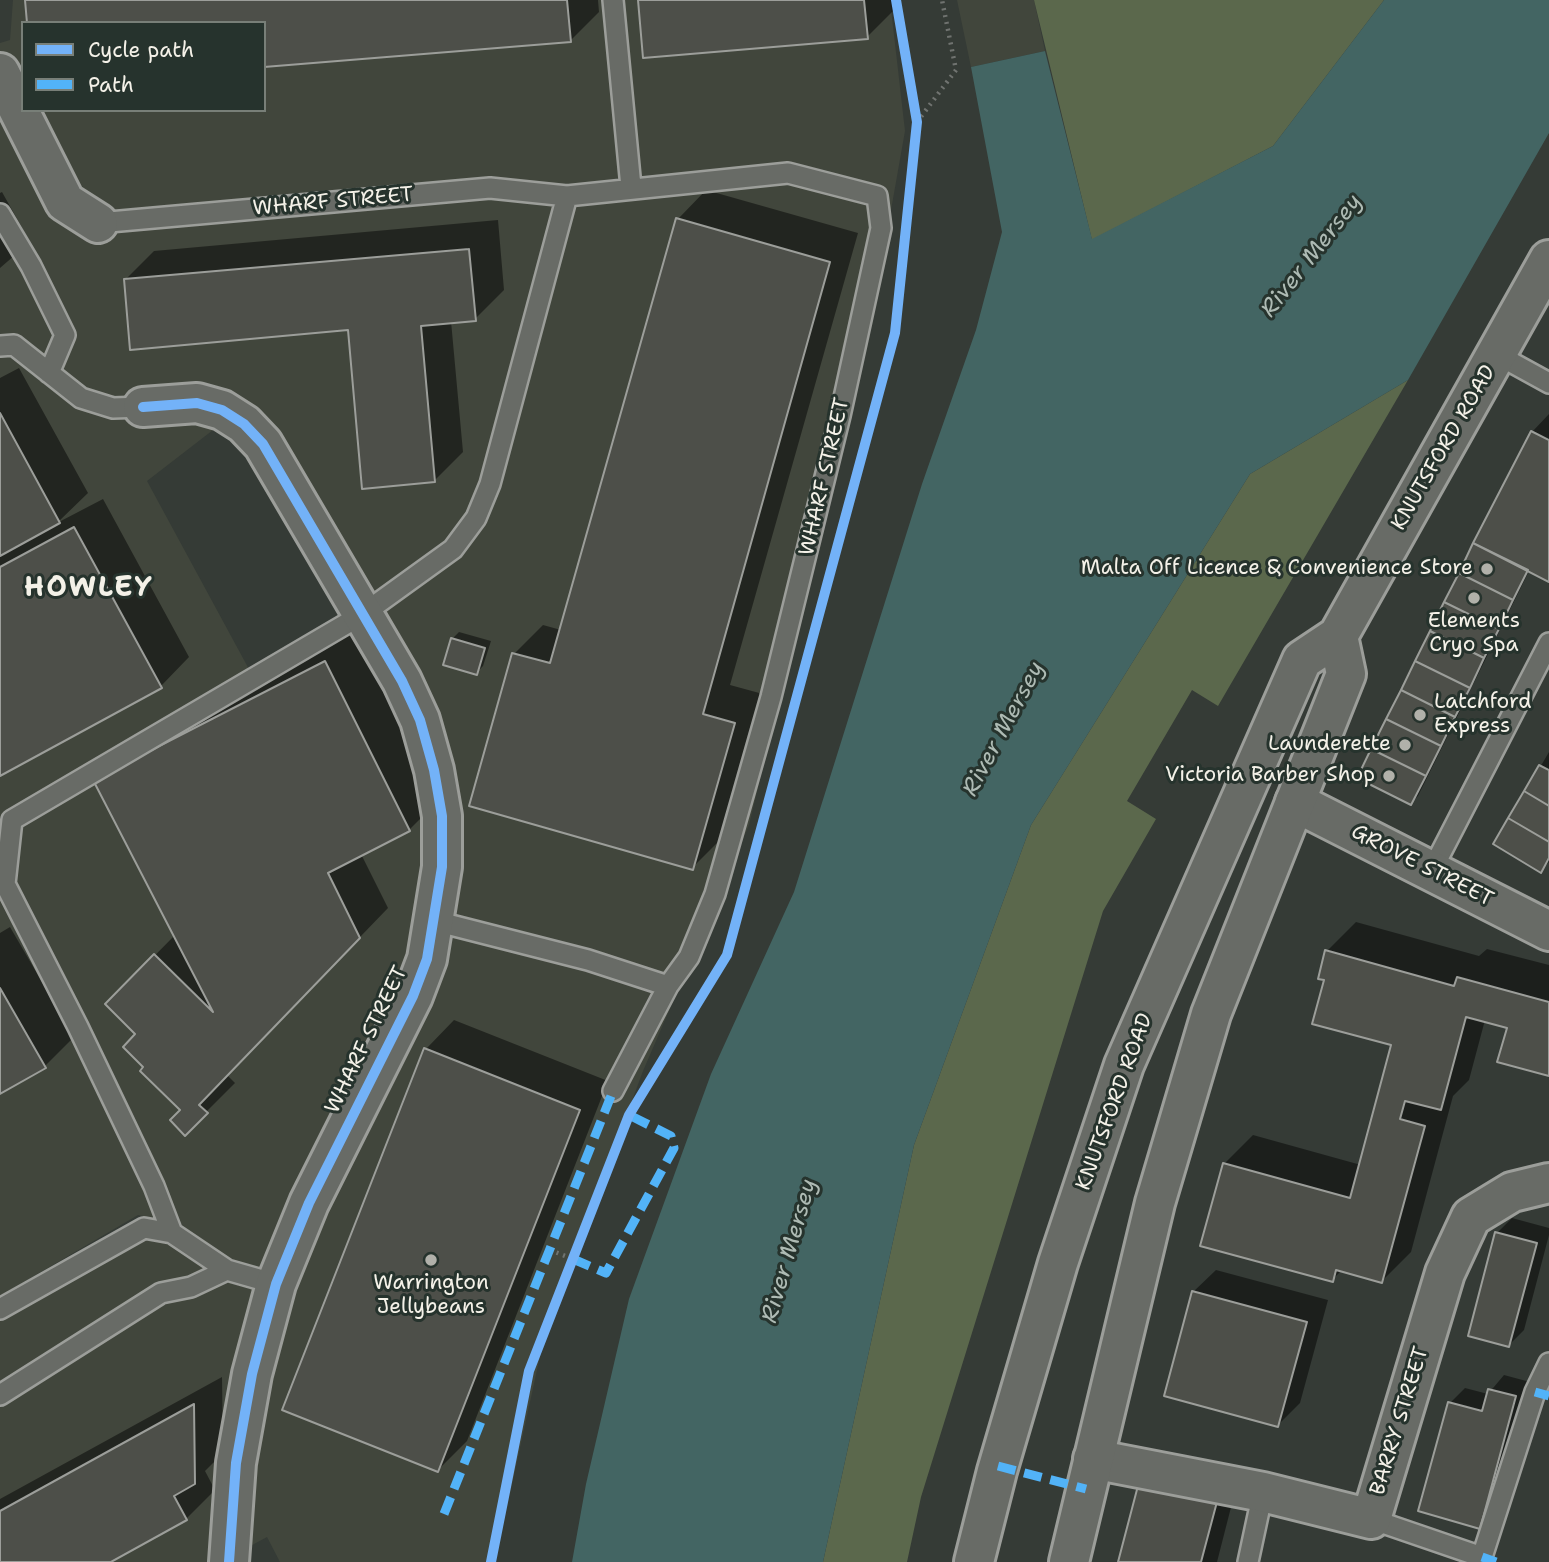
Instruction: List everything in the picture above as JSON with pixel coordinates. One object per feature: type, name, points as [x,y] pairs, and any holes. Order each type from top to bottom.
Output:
[{"type":"main road","points":[[0,73],[65,202],[98,223]]},
{"type":"main road","name":"KNUTSFORD ROAD","points":[[974,1562],[997,1471],[1058,1263],[1124,1065],[1301,660],[1338,636],[1549,260]]},
{"type":"main road","name":"WHARF STREET","points":[[143,407],[171,402],[197,403],[222,410],[244,424],[263,444],[363,614],[415,710],[434,770],[442,816],[442,867],[427,959],[413,996],[338,1140],[276,1284],[253,1374],[236,1464],[229,1562]]},
{"type":"main road","points":[[1069,1562],[1155,1203],[1211,1014],[1346,674],[1338,636]]},
{"type":"main road","name":"GROVE STREET","points":[[1295,802],[1549,931]]},
{"type":"main road","name":"BARRY STREET","points":[[1093,1459],[1264,1492],[1371,1519],[1445,1273],[1471,1217],[1513,1192],[1549,1183]]},
{"type":"lane","points":[[612,0],[631,187]]},
{"type":"lane","name":"WHARF STREET","points":[[98,223],[490,188],[567,196],[631,187],[788,173],[877,197],[881,228],[840,416],[771,697],[715,894],[689,957],[668,986],[613,1091]]},
{"type":"lane","points":[[172,1233],[154,1186],[5,884],[12,820],[363,614],[453,549],[476,518],[490,484],[567,196]]},
{"type":"lane","points":[[0,214],[31,266],[65,335],[49,373]]},
{"type":"lane","points":[[0,346],[14,345],[81,398],[113,408],[143,407]]},
{"type":"lane","points":[[1498,355],[1549,383]]},
{"type":"lane","points":[[1432,870],[1549,643]]},
{"type":"lane","points":[[435,921],[588,960],[668,986]]},
{"type":"lane","points":[[0,1309],[144,1228],[172,1233],[227,1270],[276,1284]]},
{"type":"lane","points":[[0,1395],[161,1293],[191,1287],[227,1270]]},
{"type":"lane","points":[[1371,1519],[1482,1557],[1535,1392],[1549,1363]]},
{"type":"lane","points":[[1248,1562],[1264,1492]]},
{"type":"path","points":[[917,122],[956,71],[942,0]]},
{"type":"path","points":[[914,108],[917,122],[915,135]]},
{"type":"path","points":[[568,1272],[578,1247]]},
{"type":"path","points":[[550,1250],[573,1259]]},
{"type":"shaded area","points":[[13,0],[890,0],[905,131],[876,295],[749,825],[643,1071],[544,1338],[495,1562],[280,1562],[267,1537],[221,1562],[0,1562],[0,1320],[144,1237],[169,1239],[224,1281],[283,1298],[320,1205],[423,1003],[446,918],[451,867],[451,817],[429,715],[248,403],[147,481],[257,684],[357,624],[406,717],[424,766],[433,816],[432,873],[417,954],[299,1200],[272,1274],[227,1262],[181,1224],[138,1215],[0,1296],[0,43],[10,40]]},
{"type":"shaded area","points":[[957,0],[1034,0],[1045,51],[971,67]]},
{"type":"green space","points":[[1034,0],[1384,0],[1273,146],[1092,240]]},
{"type":"green space","points":[[1408,380],[1218,706],[1192,690],[1127,801],[1156,819],[1103,911],[921,1497],[907,1562],[823,1562],[914,1145],[1031,825],[1250,474]]},
{"type":"water","name":"River Mersey","points":[[1384,0],[1549,0],[1549,133],[1408,380],[1250,474],[1031,825],[914,1145],[823,1562],[572,1562],[586,1484],[629,1299],[711,1074],[794,892],[922,484],[976,330],[1002,232],[971,67],[1045,51],[1092,239],[1273,146]]},
{"type":"building","points":[[25,0],[567,0],[571,42],[266,67],[266,21],[27,21]]},
{"type":"building","points":[[638,0],[864,0],[868,39],[643,58]]},
{"type":"building","points":[[676,218],[830,262],[703,714],[735,723],[693,870],[469,806],[512,653],[550,663]]},
{"type":"building","points":[[469,249],[476,321],[421,326],[435,482],[362,489],[348,330],[130,350],[124,279]]},
{"type":"building","points":[[0,413],[60,523],[0,556]]},
{"type":"building","points":[[1531,431],[1549,440],[1549,582],[1473,543]]},
{"type":"building","points":[[74,527],[162,688],[0,776],[0,567]]},
{"type":"building","points":[[1473,543],[1528,570],[1513,600],[1459,573]]},
{"type":"building","points":[[1459,573],[1513,600],[1499,629],[1444,602]]},
{"type":"building","points":[[1444,602],[1499,629],[1484,658],[1430,631]]},
{"type":"building","points":[[1430,631],[1484,658],[1470,688],[1415,661]]},
{"type":"building","points":[[451,638],[485,648],[477,675],[443,665]]},
{"type":"building","points":[[325,661],[410,831],[328,873],[360,938],[199,1105],[208,1113],[185,1136],[170,1120],[180,1110],[140,1071],[143,1067],[123,1047],[135,1034],[105,1004],[154,954],[213,1012],[93,780]]},
{"type":"building","points":[[1415,661],[1470,688],[1455,717],[1401,690]]},
{"type":"building","points":[[1401,690],[1455,717],[1441,746],[1386,719]]},
{"type":"building","points":[[1386,719],[1441,746],[1426,776],[1371,749]]},
{"type":"building","points":[[1371,749],[1426,776],[1411,805],[1357,778]]},
{"type":"building","points":[[1539,765],[1549,770],[1549,806],[1524,791]]},
{"type":"building","points":[[1524,791],[1549,806],[1549,842],[1508,818]]},
{"type":"building","points":[[1508,818],[1549,842],[1549,858],[1541,873],[1493,844]]},
{"type":"building","points":[[1325,950],[1454,986],[1457,977],[1549,1002],[1549,1076],[1497,1062],[1507,1028],[1466,1017],[1441,1110],[1405,1101],[1400,1119],[1425,1126],[1382,1283],[1336,1270],[1333,1282],[1200,1246],[1223,1163],[1350,1198],[1391,1045],[1312,1024],[1324,980],[1318,979]]},
{"type":"building","points":[[0,988],[46,1068],[0,1094]]},
{"type":"building","name":"Warrington Jellybeans","points":[[424,1048],[580,1110],[438,1472],[282,1410]]},
{"type":"building","points":[[1495,1232],[1537,1243],[1509,1347],[1468,1336]]},
{"type":"building","points":[[1192,1291],[1307,1322],[1278,1427],[1164,1396]]},
{"type":"building","points":[[1488,1389],[1516,1396],[1480,1529],[1418,1511],[1448,1402],[1482,1411]]},
{"type":"building","points":[[194,1404],[195,1484],[174,1496],[187,1520],[111,1562],[0,1562],[0,1511]]},
{"type":"building","points":[[1140,1478],[1218,1498],[1201,1562],[1118,1562]]},
{"type":"marked path","points":[[444,1514],[613,1091]]},
{"type":"marked path","points":[[573,1259],[606,1273],[674,1148],[671,1136],[629,1115]]},
{"type":"marked path","points":[[1535,1392],[1549,1396]]},
{"type":"marked path","points":[[998,1466],[1086,1489]]},
{"type":"marked path","points":[[1482,1557],[1496,1562]]},
{"type":"cycle path","points":[[491,1562],[529,1371],[629,1115],[727,955],[895,333],[917,122],[896,0]]},
{"type":"cycle path","points":[[143,407],[197,403],[222,410],[244,424],[263,444],[402,681],[420,720],[434,770],[442,816],[442,867],[427,959],[413,996],[309,1203],[276,1284],[252,1374],[236,1463],[229,1562]]},
{"type":"place","name":"Malta Off Licence & Convenience Store","points":[[1487,569]]},
{"type":"place","name":"Elements Cryo Spa","points":[[1474,598]]},
{"type":"place","name":"Latchford Express","points":[[1420,715]]},
{"type":"place","name":"Launderette","points":[[1405,745]]},
{"type":"place","name":"Victoria Barber Shop","points":[[1389,776]]},
{"type":"place","name":"Warrington Jellybeans","points":[[431,1260]]},
{"type":"district","name":"HOWLEY","points":[[89,589]]}]
